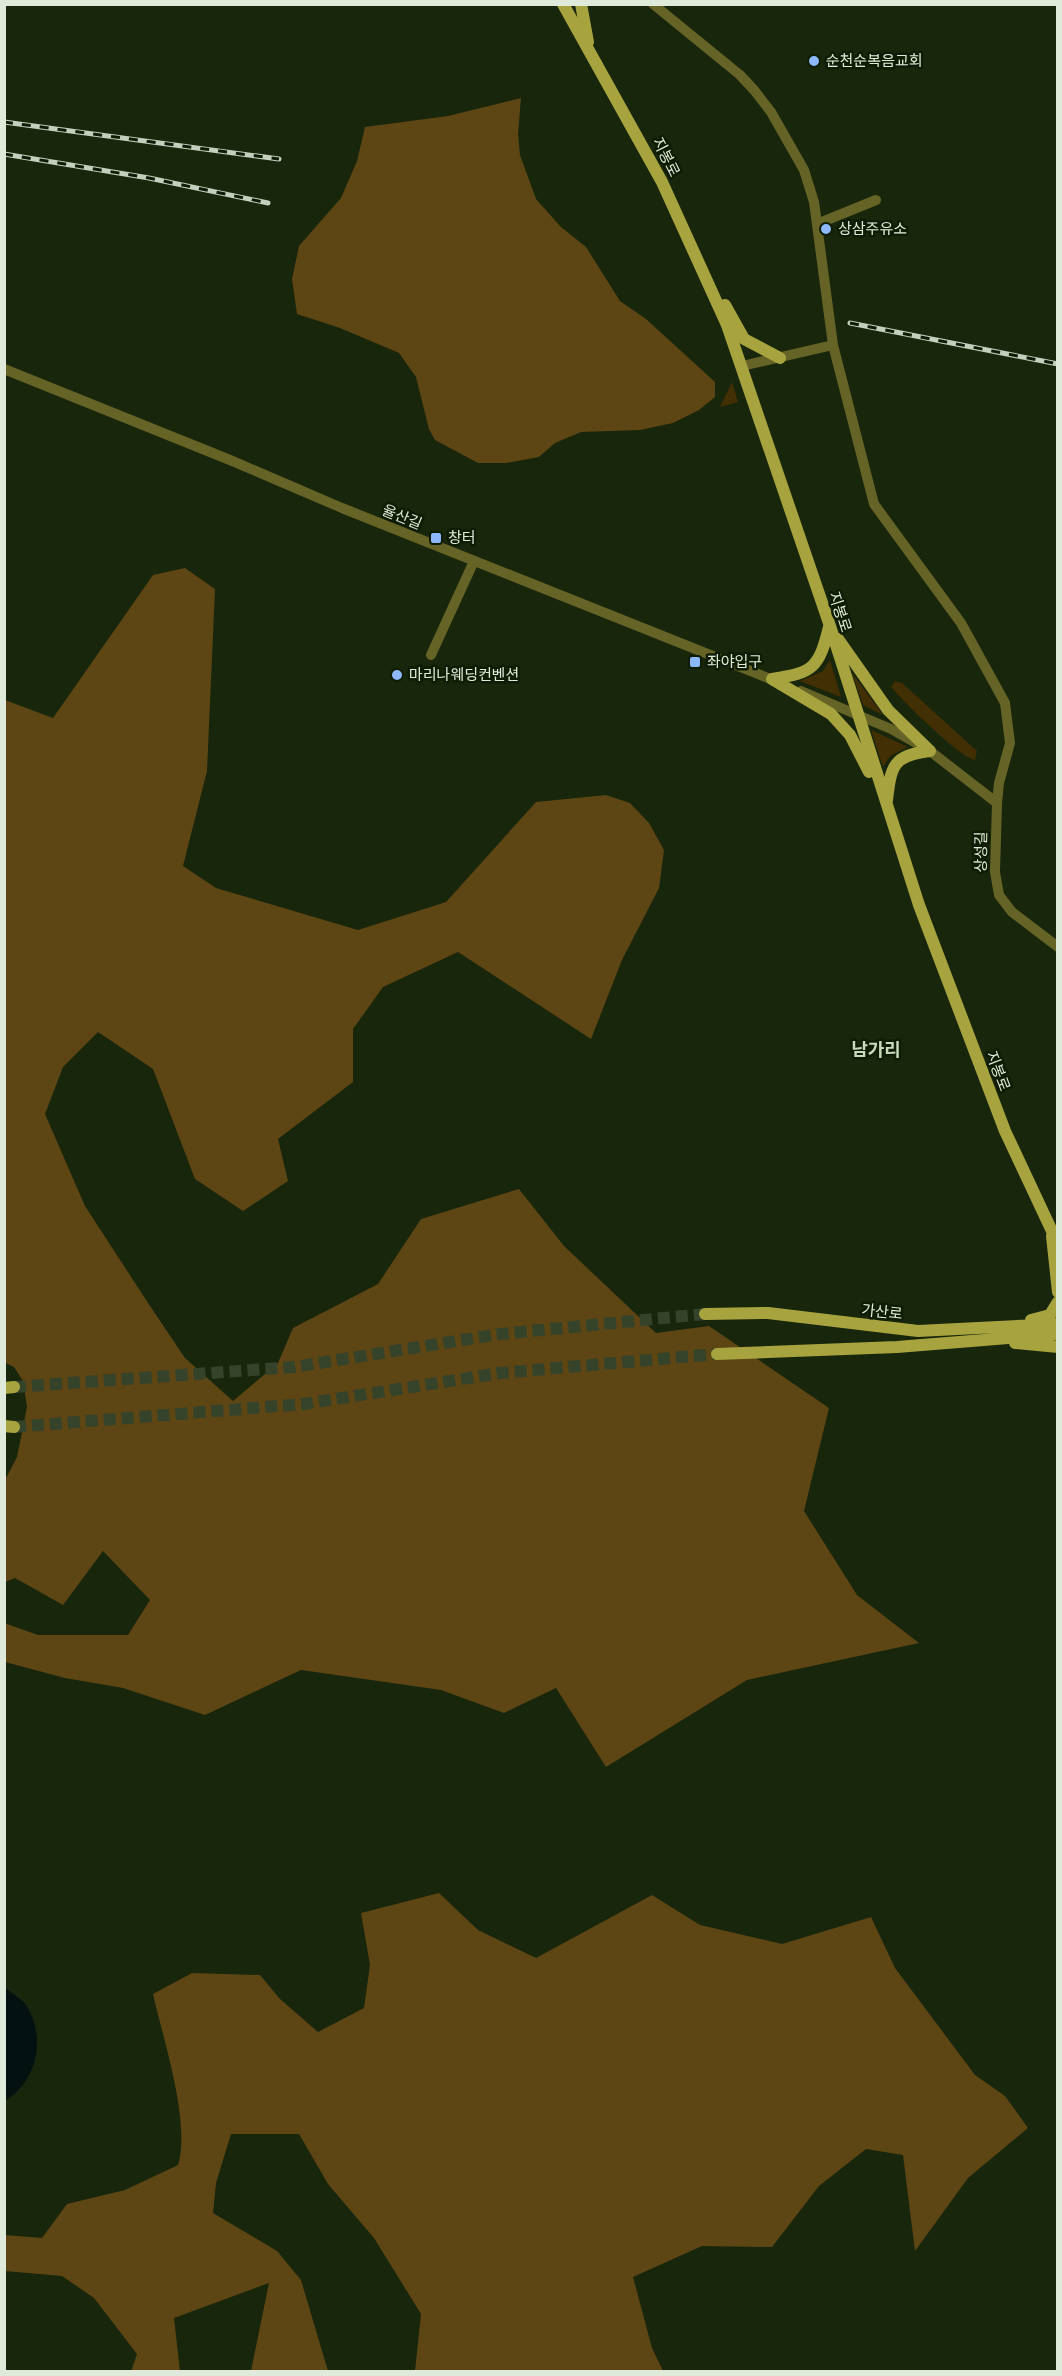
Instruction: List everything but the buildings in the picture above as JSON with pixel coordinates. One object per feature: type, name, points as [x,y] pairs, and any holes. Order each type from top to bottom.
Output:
[{"type":"main road","name":"지봉로","points":[[563,4],[662,182],[708,280],[742,366],[830,626],[886,805],[948,985],[1005,1131],[1058,1244]]},
{"type":"main road","points":[[581,4],[590,52]]},
{"type":"main road","points":[[708,280],[744,339],[780,358]]},
{"type":"main road","points":[[772,679],[793,676],[817,663],[822,655],[830,626]]},
{"type":"main road","points":[[830,626],[888,710],[930,751]]},
{"type":"main road","points":[[772,679],[818,705],[842,724],[886,805]]},
{"type":"main road","points":[[886,805],[892,768],[905,756],[930,751]]},
{"type":"main road","points":[[1052,1232],[1058,1292]]},
{"type":"main road","points":[[969,1334],[1050,1315],[1058,1302]]},
{"type":"main road","name":"가산로","points":[[705,1314],[768,1313],[918,1331],[969,1334],[1058,1334]]},
{"type":"main road","name":"가산로","points":[[717,1353],[897,1347],[969,1334],[1058,1324]]},
{"type":"main road","points":[[969,1334],[1058,1347]]},
{"type":"street","name":"상성길","points":[[653,4],[740,75],[762,99],[804,171],[814,202],[832,345],[874,504],[962,623],[1005,703],[1010,743],[999,783],[997,803],[995,872],[999,894],[1012,912],[1058,947]]},
{"type":"street","points":[[817,224],[876,200]]},
{"type":"street","points":[[742,366],[832,345]]},
{"type":"street","name":"율산길","points":[[4,369],[857,714],[891,729],[930,751],[997,803]]},
{"type":"street","points":[[431,655],[474,561]]},
{"type":"shaded area","points":[[521,98],[518,134],[520,155],[536,199],[561,227],[586,247],[620,301],[646,319],[715,382],[715,397],[699,410],[673,423],[640,430],[581,432],[555,443],[539,457],[506,463],[478,463],[435,440],[429,429],[416,377],[399,353],[340,328],[297,314],[292,279],[299,246],[341,198],[357,161],[365,127],[448,116]]},
{"type":"shaded area","points":[[732,382],[738,402],[720,407]]},
{"type":"shaded area","points":[[185,568],[215,589],[207,771],[183,866],[216,888],[358,930],[446,902],[536,802],[606,795],[630,803],[649,823],[664,850],[659,888],[622,960],[591,1039],[458,952],[383,987],[353,1029],[353,1082],[278,1139],[288,1181],[243,1211],[195,1179],[153,1069],[98,1032],[63,1067],[45,1114],[85,1206],[185,1358],[233,1401],[278,1363],[293,1328],[378,1284],[421,1219],[519,1189],[564,1246],[656,1333],[709,1326],[829,1408],[804,1511],[857,1595],[919,1643],[747,1680],[606,1767],[556,1688],[504,1713],[441,1690],[301,1670],[205,1715],[123,1688],[65,1678],[5,1662],[4,1623],[38,1635],[128,1635],[150,1600],[103,1551],[63,1605],[15,1578],[5,1582],[5,1480],[17,1457],[27,1407],[23,1381],[14,1367],[4,1362],[5,700],[53,718],[153,575]]},
{"type":"shaded area","points":[[830,660],[841,697],[800,681],[823,671]]},
{"type":"shaded area","points":[[852,673],[883,715],[863,705]]},
{"type":"shaded area","points":[[895,681],[902,683],[977,751],[975,760],[967,757],[945,740],[919,716],[891,687]]},
{"type":"shaded area","points":[[871,730],[908,747],[890,756],[883,767]]},
{"type":"shaded area","points":[[439,1893],[478,1930],[536,1958],[652,1895],[700,1925],[782,1944],[871,1917],[895,1968],[975,2075],[1005,2096],[1028,2128],[968,2178],[915,2251],[903,2155],[866,2149],[819,2186],[772,2247],[702,2246],[633,2277],[652,2348],[663,2371],[415,2371],[421,2314],[374,2238],[328,2184],[299,2134],[231,2134],[216,2183],[213,2213],[277,2251],[301,2280],[328,2371],[251,2371],[269,2283],[174,2318],[180,2371],[131,2372],[137,2354],[94,2298],[62,2276],[5,2271],[5,2235],[42,2238],[67,2204],[125,2190],[178,2165],[181,2126],[178,2104],[153,1994],[192,1973],[260,1975],[280,1999],[318,2032],[364,2008],[370,1965],[361,1913]]},
{"type":"shaded area","points":[[4,1987],[26,2005],[36,2031],[37,2045],[31,2071],[25,2082],[5,2101]]},
{"type":"tunnel","points":[[14,1387],[294,1367],[500,1334],[705,1314]]},
{"type":"tunnel","points":[[14,1427],[304,1404],[500,1373],[717,1354]]},
{"type":"railway","points":[[4,122],[279,159]]},
{"type":"railway","points":[[4,154],[149,178],[268,203]]},
{"type":"railway","points":[[850,323],[1058,364]]},
{"type":"place","name":"순천순복음교회","points":[[814,61]]},
{"type":"place","name":"상삼주유소","points":[[826,229]]},
{"type":"place","name":"창터","points":[[436,538]]},
{"type":"place","name":"좌야입구","points":[[695,662]]},
{"type":"place","name":"마리나웨딩컨벤션","points":[[397,675]]},
{"type":"district","name":"남가리","points":[[876,1050]]}]
